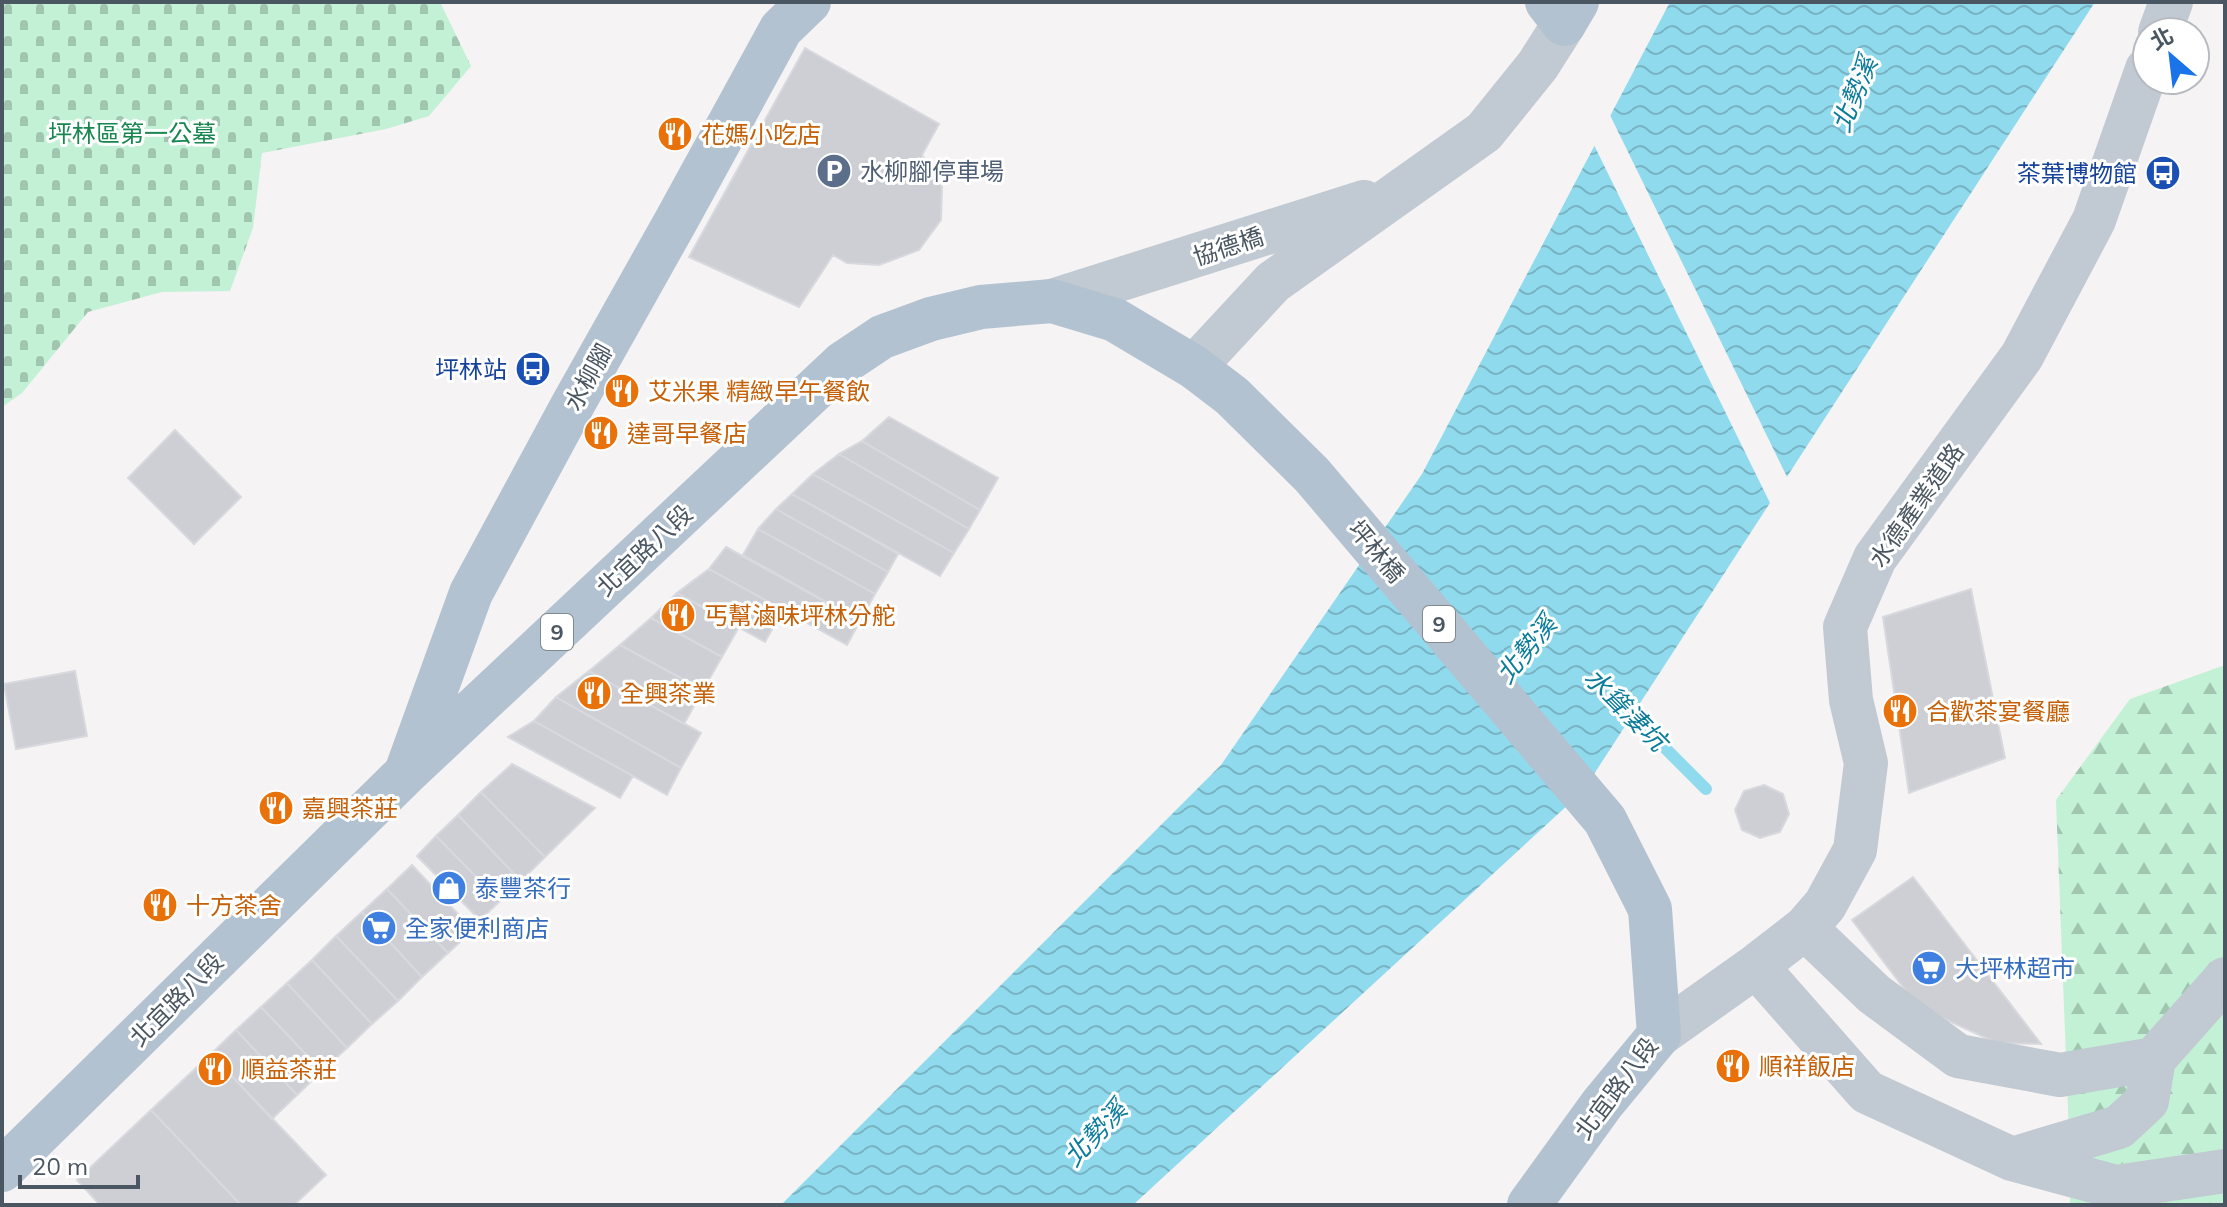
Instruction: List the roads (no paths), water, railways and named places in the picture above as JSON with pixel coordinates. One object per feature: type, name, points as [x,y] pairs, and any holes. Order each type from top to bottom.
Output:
[{"type":"main road","name":"水柳腳","points":[[406,773],[471,593],[781,29],[809,2]]},
{"type":"main road","name":"北宜路八段","points":[[2,1170],[406,773],[843,363],[882,337],[931,319],[981,307],[1052,301],[1115,320],[1194,367]]},
{"type":"main road","name":"坪林橋","points":[[1194,367],[1232,396],[1312,475],[1605,820],[1650,909]]},
{"type":"main road","name":"北宜路八段","points":[[1529,1205],[1602,1104],[1659,1035],[1650,909]]},
{"type":"street","name":"協德橋","points":[[1194,367],[1273,282],[1484,132],[1538,65],[1562,9]]},
{"type":"street","name":"水德產業道路","points":[[1659,1035],[1805,928],[1825,905],[1855,850],[1866,763],[1851,700],[1845,627],[1875,558],[2022,356],[2094,220],[2138,96]]},
{"type":"street","name":"協德橋","points":[[1052,301],[1405,189]]},
{"type":"street","points":[[1805,928],[1874,994],[1958,1056],[2060,1075],[2154,1059]]},
{"type":"street","points":[[1756,966],[1867,1092],[2012,1159],[2116,1187],[2225,1171]]},
{"type":"street","points":[[2012,1159],[2119,1127],[2147,1101],[2154,1059],[2225,979]]},
{"type":"water","name":"北勢溪","points":[[1670,2],[2095,2],[1583,791],[1133,1205],[781,1205],[1221,765],[1422,474]]},
{"type":"waterway","name":"水聳淒坑","points":[[1621,704],[1706,789]]},
{"type":"place","name":"花媽小吃店","points":[[675,134]]},
{"type":"place","name":"水柳腳停車場","points":[[834,171]]},
{"type":"place","name":"茶葉博物館","points":[[2163,173]]},
{"type":"place","name":"坪林站","points":[[533,369]]},
{"type":"place","name":"艾米果 精緻早午餐飲","points":[[622,391]]},
{"type":"place","name":"達哥早餐店","points":[[601,433]]},
{"type":"place","name":"丐幫滷味坪林分舵","points":[[678,615]]},
{"type":"place","name":"全興茶業","points":[[594,693]]},
{"type":"place","name":"合歡茶宴餐廳","points":[[1900,711]]},
{"type":"place","name":"嘉興茶莊","points":[[276,808]]},
{"type":"place","name":"泰豐茶行","points":[[449,888]]},
{"type":"place","name":"十方茶舍","points":[[160,905]]},
{"type":"place","name":"全家便利商店","points":[[379,928]]},
{"type":"place","name":"大坪林超市","points":[[1929,968]]},
{"type":"place","name":"順祥飯店","points":[[1733,1066]]},
{"type":"place","name":"順益茶莊","points":[[215,1069]]},
{"type":"park label","name":"坪林區第一公墓","points":[[132,133]]}]
